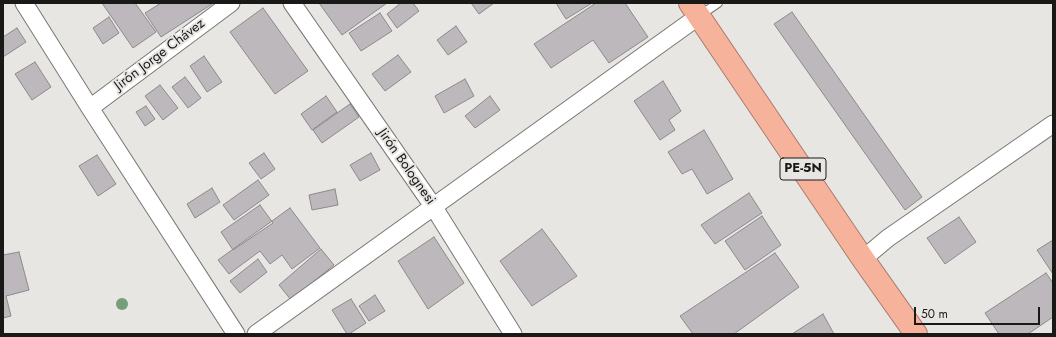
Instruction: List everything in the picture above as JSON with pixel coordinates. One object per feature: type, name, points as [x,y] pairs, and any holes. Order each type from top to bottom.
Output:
[{"type":"highway","name":"PE-5N","points":[[694,10],[916,334]]},
{"type":"street","points":[[24,3],[236,334]]},
{"type":"street","name":"Jirón Jorge Chávez","points":[[90,108],[231,3]]},
{"type":"street","name":"Jirón Bolognesi","points":[[292,3],[433,206],[513,334]]},
{"type":"street","points":[[256,334],[433,206],[694,10]]},
{"type":"street","points":[[864,259],[888,238],[1053,124]]},
{"type":"lane","points":[[694,10],[718,3]]},
{"type":"building","points":[[102,3],[135,3],[156,32],[133,48]]},
{"type":"building","points":[[161,3],[212,4],[161,37],[145,13]]},
{"type":"building","points":[[319,3],[387,3],[342,35]]},
{"type":"building","points":[[401,3],[413,3],[419,11],[397,28],[387,14]]},
{"type":"building","points":[[471,3],[494,3],[479,14]]},
{"type":"building","points":[[556,3],[592,3],[566,19]]},
{"type":"building","points":[[596,3],[625,3],[648,37],[609,63],[593,40],[551,68],[534,44]]},
{"type":"building","points":[[263,8],[308,71],[275,94],[230,32]]},
{"type":"building","points":[[792,12],[922,197],[905,210],[774,24]]},
{"type":"building","points":[[380,13],[392,31],[361,51],[349,33]]},
{"type":"building","points":[[109,17],[119,33],[103,44],[93,28]]},
{"type":"building","points":[[456,26],[467,42],[448,55],[437,40]]},
{"type":"building","points":[[17,28],[26,42],[3,57],[3,37]]},
{"type":"building","points":[[398,55],[411,72],[385,91],[372,74]]},
{"type":"building","points":[[204,56],[222,82],[207,92],[190,66]]},
{"type":"building","points":[[35,62],[51,87],[32,100],[15,74]]},
{"type":"building","points":[[185,77],[201,98],[188,108],[172,87]]},
{"type":"building","points":[[465,79],[474,96],[444,113],[435,96]]},
{"type":"building","points":[[663,81],[681,111],[669,120],[675,130],[660,140],[634,101]]},
{"type":"building","points":[[160,85],[178,108],[163,120],[145,96]]},
{"type":"building","points":[[326,96],[337,112],[312,130],[301,114]]},
{"type":"building","points":[[490,96],[500,110],[475,128],[465,116]]},
{"type":"building","points":[[350,104],[359,117],[322,143],[313,130]]},
{"type":"building","points":[[146,106],[155,119],[145,126],[136,112]]},
{"type":"building","points":[[704,130],[733,179],[707,194],[692,169],[682,174],[668,152]]},
{"type":"building","points":[[264,153],[275,169],[261,179],[249,163]]},
{"type":"building","points":[[371,153],[380,170],[360,181],[350,165]]},
{"type":"building","points":[[97,155],[116,184],[98,196],[79,166]]},
{"type":"building","points":[[258,180],[269,195],[234,220],[223,205]]},
{"type":"building","points":[[212,188],[220,202],[195,218],[187,204]]},
{"type":"building","points":[[335,189],[338,205],[312,210],[309,195]]},
{"type":"building","points":[[749,193],[762,213],[715,244],[701,225]]},
{"type":"building","points":[[260,205],[273,223],[233,250],[221,232]]},
{"type":"building","points":[[290,208],[320,248],[292,269],[282,255],[270,264],[260,251],[229,274],[218,260]]},
{"type":"building","points":[[762,216],[781,245],[745,270],[725,241]]},
{"type":"building","points":[[959,217],[976,242],[945,264],[927,238]]},
{"type":"building","points":[[542,229],[577,276],[532,306],[500,261]]},
{"type":"building","points":[[434,237],[464,283],[428,309],[398,261]]},
{"type":"building","points":[[1053,240],[1053,274],[1037,250]]},
{"type":"building","points":[[321,249],[334,265],[291,300],[279,285]]},
{"type":"building","points":[[19,252],[29,290],[6,296],[11,316],[3,318],[3,255]]},
{"type":"building","points":[[775,253],[799,287],[734,334],[693,334],[680,316]]},
{"type":"building","points":[[258,259],[267,272],[240,293],[230,281]]},
{"type":"building","points":[[1046,273],[1053,283],[1053,317],[1028,334],[999,334],[985,313]]},
{"type":"building","points":[[375,295],[385,311],[369,321],[359,306]]},
{"type":"building","points":[[351,299],[366,323],[347,334],[332,310]]},
{"type":"building","points":[[823,314],[834,334],[792,334]]}]
